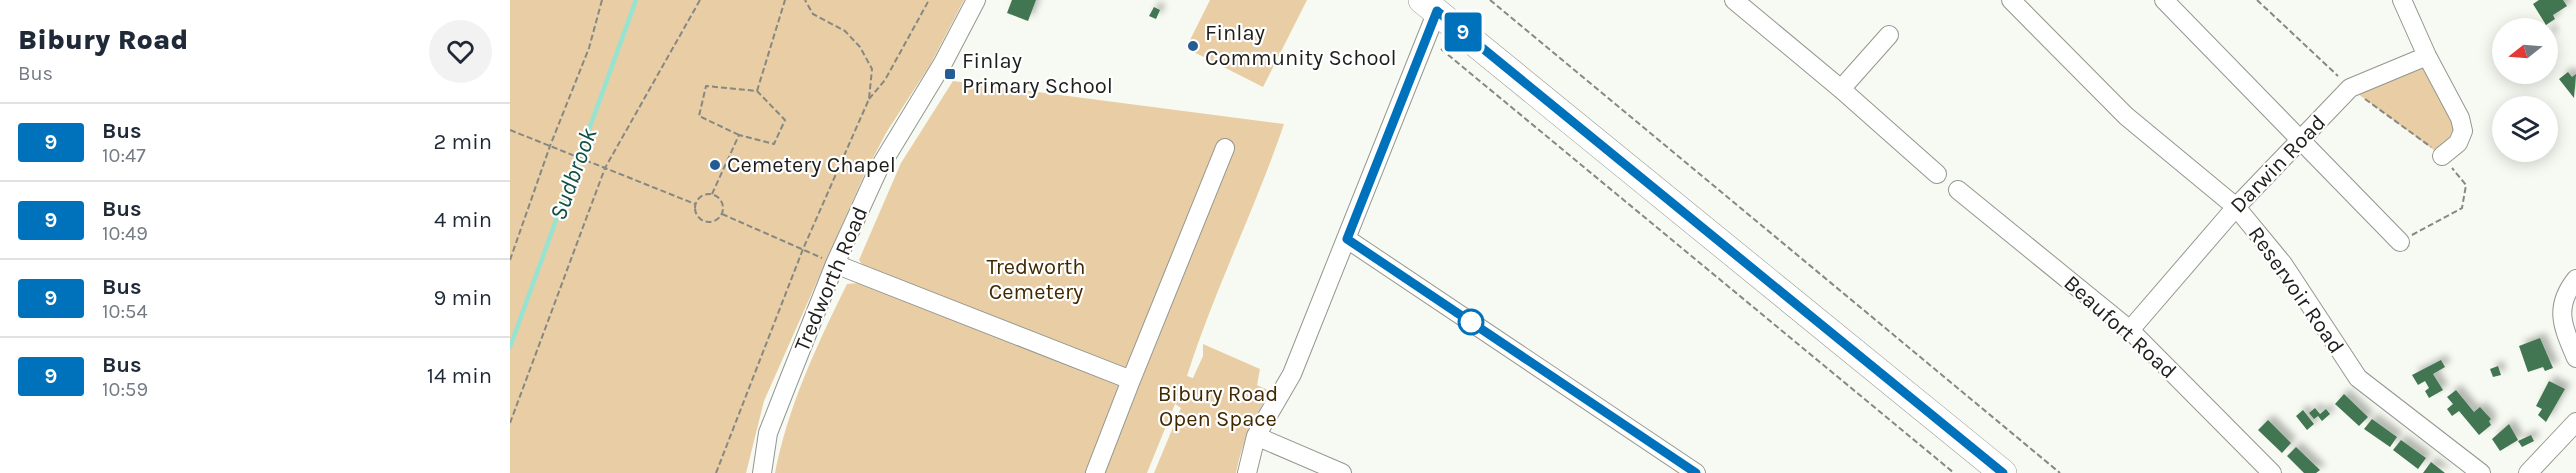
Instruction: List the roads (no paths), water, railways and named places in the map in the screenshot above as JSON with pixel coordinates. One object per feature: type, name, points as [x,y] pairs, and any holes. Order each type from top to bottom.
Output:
[{"type":"highway","points":[[1429,4],[2003,473]]},
{"type":"street","name":"Tredworth Road","points":[[762,473],[768,433],[835,264],[878,170],[943,63],[976,0]]},
{"type":"street","points":[[1734,0],[1841,89],[1937,174]]},
{"type":"street","name":"Reservoir Road","points":[[2011,0],[2126,116],[2236,207],[2283,264],[2358,378],[2481,473]]},
{"type":"street","points":[[2164,0],[2303,139],[2400,242]]},
{"type":"street","points":[[2402,0],[2427,56],[2460,118],[2463,131],[2458,143],[2442,156]]},
{"type":"street","points":[[1247,473],[1256,436],[1292,374],[1425,39],[1429,4]]},
{"type":"street","points":[[1841,89],[1889,35]]},
{"type":"street","name":"Darwin Road","points":[[2130,330],[2236,207],[2350,88],[2427,56]]},
{"type":"street","points":[[1095,473],[1225,148]]},
{"type":"street","name":"Beaufort Road","points":[[1958,190],[2130,330],[2272,473]]},
{"type":"street","points":[[1347,239],[1696,473]]},
{"type":"street","points":[[835,264],[1131,380]]},
{"type":"street","points":[[2576,279],[2566,292],[2561,306],[2564,324],[2576,358]]},
{"type":"street","points":[[2528,473],[2576,422]]},
{"type":"street","points":[[1256,436],[1342,473]]},
{"type":"waterway","name":"Sudbrook","points":[[510,347],[636,0]]},
{"type":"place","name":"Finlay Community School","points":[[1193,46]]},
{"type":"place","name":"Finlay Primary School","points":[[950,74]]},
{"type":"place","name":"Cemetery Chapel","points":[[715,165]]},
{"type":"park label","name":"Tredworth Cemetery","points":[[1036,280]]},
{"type":"park label","name":"Bibury Road Open Space","points":[[1218,407]]}]
